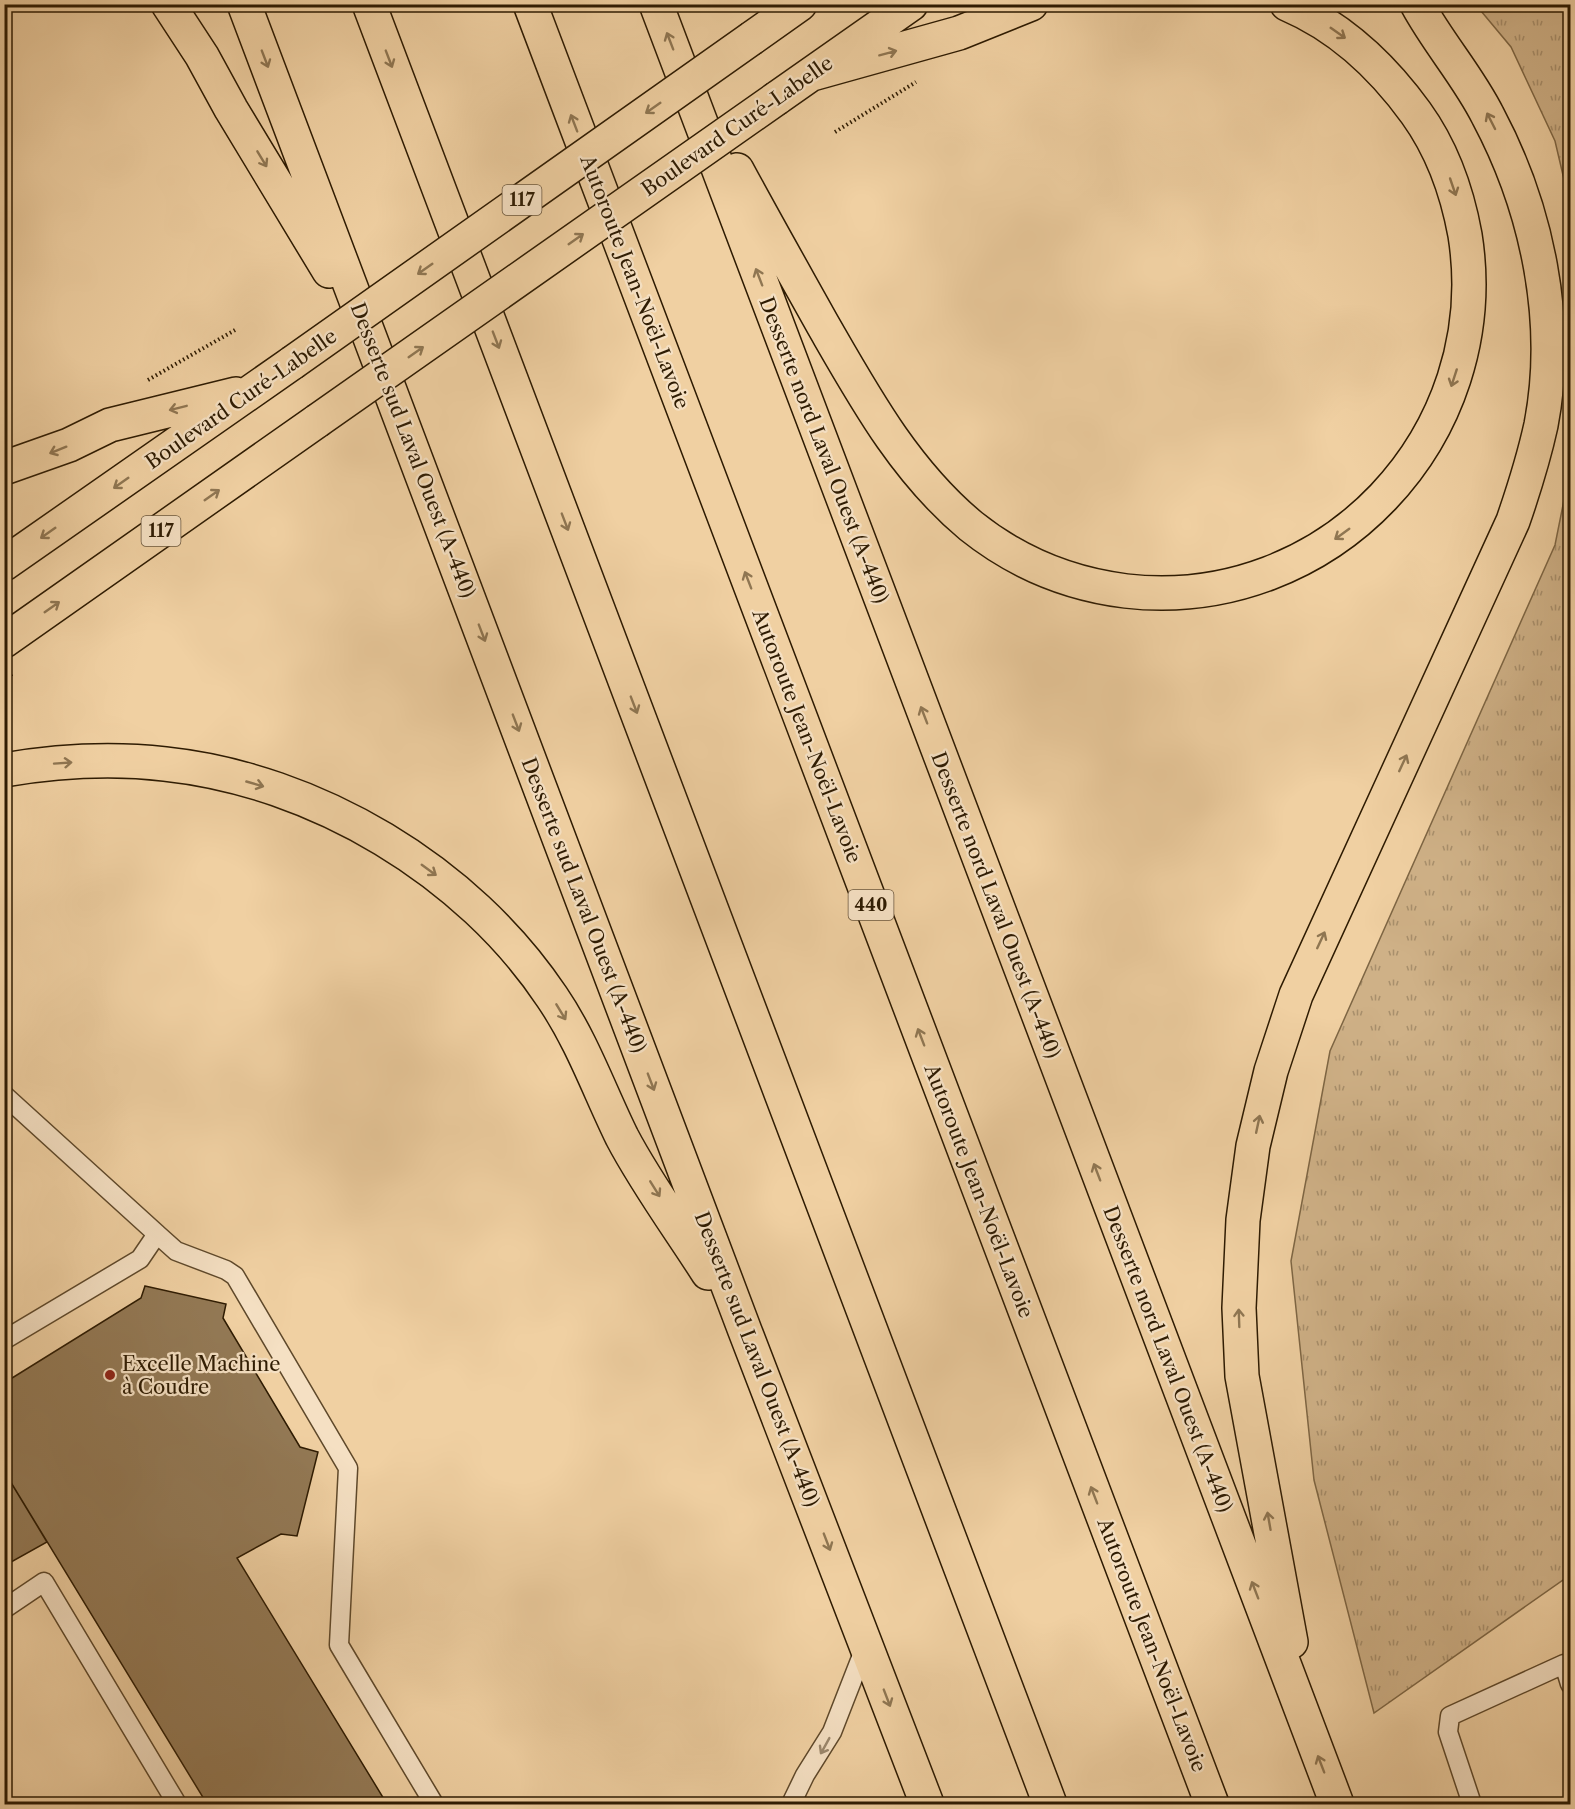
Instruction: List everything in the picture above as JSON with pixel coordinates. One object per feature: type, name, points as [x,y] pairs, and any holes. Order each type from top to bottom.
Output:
[{"type":"main road","points":[[168,4],[190,35],[237,120],[372,342]]},
{"type":"main road","name":"Desserte sud Laval Ouest (A-440)","points":[[244,4],[745,1331],[927,1804]]},
{"type":"main road","points":[[369,4],[1050,1804]]},
{"type":"main road","name":"Autoroute Jean-Noël-Lavoie","points":[[530,4],[1212,1804]]},
{"type":"main road","name":"Desserte nord Laval Ouest (A-440)","points":[[656,4],[1337,1804]]},
{"type":"main road","name":"Boulevard Curé-Labelle","points":[[4,564],[800,4]]},
{"type":"main road","name":"Boulevard Curé-Labelle","points":[[4,641],[911,4]]},
{"type":"main road","points":[[812,74],[959,33],[1031,4]]},
{"type":"main road","points":[[684,77],[870,407],[904,455],[951,507],[1004,549],[1056,574],[1108,589],[1154,594],[1180,593],[1228,587],[1280,571],[1327,544],[1373,508],[1394,486],[1424,443],[1448,395],[1461,350],[1469,299],[1468,253],[1459,204],[1438,150],[1406,98],[1372,61],[1336,32],[1287,4]]},
{"type":"main road","points":[[1306,1724],[1242,1376],[1240,1263],[1253,1146],[1271,1071],[1296,996],[1513,521],[1534,454],[1545,392],[1544,294],[1537,248],[1522,194],[1503,146],[1474,90],[1416,9]]},
{"type":"main road","points":[[4,468],[69,445],[110,425],[255,389]]},
{"type":"main road","points":[[4,770],[48,764],[107,761],[165,764],[217,773],[269,788],[323,808],[392,845],[433,873],[492,925],[553,998],[577,1038],[623,1139],[745,1331]]},
{"type":"lane","points":[[4,1095],[176,1251],[226,1270],[235,1276],[348,1467],[339,1645],[434,1804]]},
{"type":"lane","points":[[4,1340],[140,1259],[157,1234]]},
{"type":"lane","points":[[4,1609],[44,1582],[177,1804]]},
{"type":"lane","points":[[791,1804],[805,1775],[832,1732],[866,1644]]},
{"type":"lane","points":[[1472,1804],[1448,1732],[1450,1716],[1567,1660],[1570,1684]]},
{"type":"path","points":[[835,132],[923,78]]},
{"type":"path","points":[[140,384],[235,330]]},
{"type":"green space","points":[[1476,5],[1570,5],[1570,205],[1555,141],[1511,47]]},
{"type":"green space","points":[[1570,470],[1570,1575],[1374,1713],[1314,1480],[1291,1261],[1330,1051],[1555,545]]},
{"type":"building","points":[[145,1286],[226,1304],[223,1318],[300,1447],[318,1452],[297,1536],[281,1534],[237,1558],[387,1804],[207,1804],[4,1471],[4,1383],[141,1298]]},
{"type":"building","points":[[4,1471],[47,1542],[4,1566]]},
{"type":"place","name":"Excelle Machine à Coudre","points":[[110,1375]]}]
